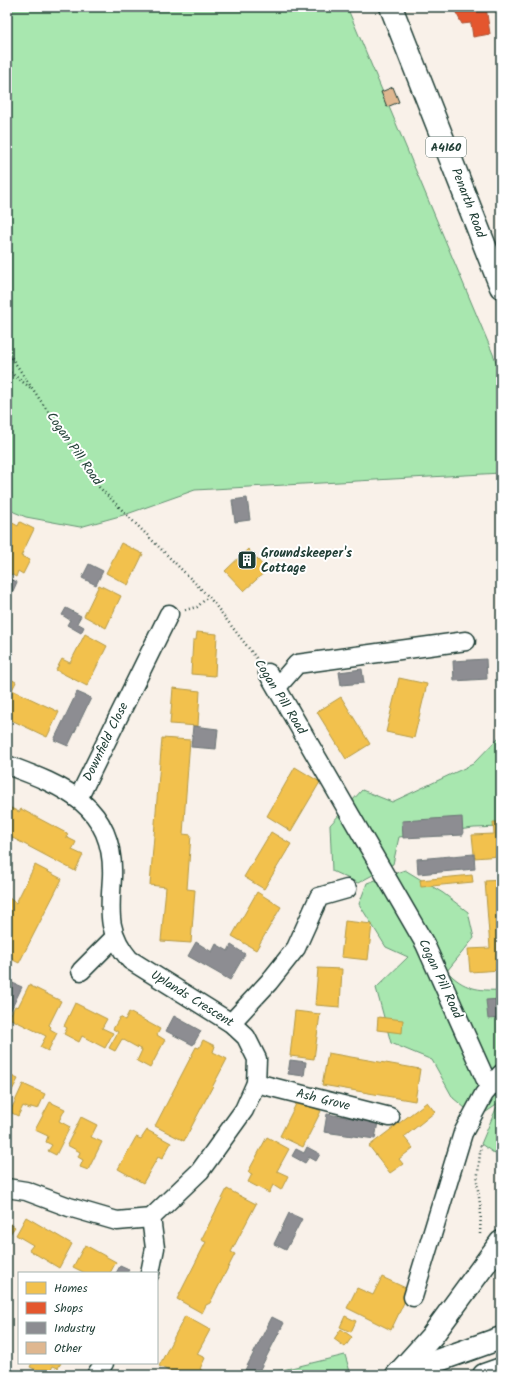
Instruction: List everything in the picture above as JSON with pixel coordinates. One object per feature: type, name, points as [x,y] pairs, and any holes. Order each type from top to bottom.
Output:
[{"type":"main road","name":"Penarth Road","points":[[391,7],[501,287]]},
{"type":"main road","points":[[397,1375],[432,1336],[501,1242]]},
{"type":"main road","points":[[397,1375],[501,1338]]},
{"type":"main road","points":[[484,1375],[501,1369]]},
{"type":"street","name":"Downfield Close","points":[[78,799],[169,614]]},
{"type":"street","points":[[272,680],[297,664],[466,641]]},
{"type":"street","name":"Cogan Pill Road","points":[[272,680],[425,944],[489,1087]]},
{"type":"street","name":"Uplands Crescent","points":[[7,765],[41,779],[78,799],[92,810],[101,824],[108,840],[112,876],[109,908],[115,937],[121,949],[130,960],[231,1023],[246,1037],[257,1059],[256,1083],[244,1110],[200,1172],[151,1218]]},
{"type":"street","points":[[231,1023],[269,982],[296,948],[319,898],[347,889]]},
{"type":"street","points":[[81,971],[115,937]]},
{"type":"street","points":[[414,1297],[463,1133],[489,1087],[501,1074]]},
{"type":"street","name":"Ash Grove","points":[[256,1083],[390,1117]]},
{"type":"street","points":[[7,1188],[26,1191],[69,1207],[116,1220],[151,1218],[155,1248],[150,1272]]},
{"type":"street","points":[[96,1375],[103,1364]]},
{"type":"path","name":"Cogan Pill Road","points":[[7,351],[100,487],[208,597],[272,680]]},
{"type":"path","points":[[7,370],[34,391]]},
{"type":"path","points":[[197,607],[208,597]]},
{"type":"path","points":[[480,1236],[481,1211],[478,1183],[481,1137]]},
{"type":"green space","points":[[7,7],[347,7],[501,373],[501,473],[195,490],[127,514],[80,527],[26,517],[14,512],[7,506]]},
{"type":"green space","points":[[501,735],[501,827],[474,828],[399,837],[393,864],[358,883],[332,871],[330,825],[362,790],[392,802],[473,764]]},
{"type":"green space","points":[[405,870],[443,893],[468,912],[474,938],[447,971],[459,982],[472,988],[501,990],[501,1158],[481,1144],[498,1104],[477,1118],[453,1098],[432,1060],[391,1043],[376,988],[408,957],[386,947],[359,904],[367,883]]},
{"type":"green space","points":[[345,1355],[351,1375],[262,1375]]},
{"type":"building: Homes","points":[[7,520],[18,526],[20,522],[34,529],[21,556],[30,560],[23,574],[18,571],[16,577],[7,572]]},
{"type":"building: Homes","points":[[121,543],[143,554],[128,585],[106,573]]},
{"type":"building: Homes","name":"Groundskeeper's Cottage","points":[[248,549],[267,570],[244,591],[225,571]]},
{"type":"building: Homes","points":[[99,585],[121,596],[106,628],[84,616]]},
{"type":"building: Homes","points":[[197,632],[217,634],[215,676],[191,674],[193,640],[196,640]]},
{"type":"building: Homes","points":[[85,634],[107,646],[87,686],[56,670],[62,659],[70,663]]},
{"type":"building: Homes","points":[[7,677],[16,682],[12,690],[59,712],[47,737],[7,718]]},
{"type":"building: Homes","points":[[399,678],[427,684],[414,738],[386,732]]},
{"type":"building: Homes","points":[[173,688],[200,691],[198,726],[170,724]]},
{"type":"building: Homes","points":[[341,697],[370,744],[346,759],[317,712]]},
{"type":"building: Homes","points":[[162,738],[190,740],[183,834],[191,835],[187,889],[195,890],[191,943],[161,941],[166,887],[150,885]]},
{"type":"building: Homes","points":[[295,767],[320,782],[291,831],[267,816]]},
{"type":"building: Homes","points":[[7,806],[19,812],[21,809],[68,834],[66,837],[76,842],[72,850],[83,855],[75,871],[9,836],[7,841]]},
{"type":"building: Homes","points":[[493,822],[501,822],[501,856],[474,858],[472,835],[494,834]]},
{"type":"building: Homes","points":[[271,832],[291,844],[264,889],[244,877]]},
{"type":"building: Homes","points":[[35,865],[62,879],[19,963],[7,957],[7,920],[10,914],[7,912],[7,902],[9,898],[16,903]]},
{"type":"building: Homes","points":[[472,875],[473,882],[421,887],[420,880]]},
{"type":"building: Homes","points":[[501,880],[501,970],[470,972],[468,949],[490,948],[485,881]]},
{"type":"building: Homes","points":[[257,892],[281,907],[256,950],[232,936]]},
{"type":"building: Homes","points":[[345,921],[372,924],[368,960],[341,957]]},
{"type":"building: Homes","points":[[318,968],[342,969],[340,1007],[315,1005]]},
{"type":"building: Homes","points":[[29,985],[61,1001],[49,1025],[51,1027],[50,1029],[57,1033],[48,1051],[40,1047],[46,1036],[9,1018],[15,1006],[18,1007]]},
{"type":"building: Homes","points":[[75,1003],[107,1019],[102,1028],[113,1033],[105,1048],[82,1036],[79,1042],[64,1034],[67,1028],[64,1026]]},
{"type":"building: Homes","points":[[295,1011],[320,1014],[314,1059],[290,1056]]},
{"type":"building: Homes","points":[[129,1012],[160,1029],[157,1035],[165,1040],[150,1068],[137,1061],[142,1050],[122,1039],[115,1051],[109,1048],[118,1032],[113,1029],[120,1017],[125,1020]]},
{"type":"building: Homes","points":[[378,1017],[403,1020],[402,1033],[377,1030]]},
{"type":"building: Homes","points":[[203,1040],[215,1046],[213,1052],[227,1059],[184,1141],[155,1126],[196,1047],[199,1048]]},
{"type":"building: Homes","points":[[328,1053],[420,1069],[415,1101],[322,1085]]},
{"type":"building: Homes","points":[[7,1074],[18,1079],[7,1100]]},
{"type":"building: Homes","points":[[23,1084],[45,1094],[38,1109],[31,1107],[30,1109],[23,1106],[18,1116],[10,1112]]},
{"type":"building: Homes","points":[[298,1100],[321,1111],[303,1147],[280,1136]]},
{"type":"building: Homes","points":[[50,1102],[65,1109],[59,1121],[70,1127],[56,1155],[48,1151],[52,1145],[46,1142],[48,1136],[35,1130]]},
{"type":"building: Homes","points":[[427,1102],[435,1112],[404,1137],[413,1148],[399,1159],[403,1164],[390,1173],[369,1146]]},
{"type":"building: Homes","points":[[81,1117],[97,1125],[91,1137],[102,1142],[88,1170],[80,1167],[83,1160],[78,1157],[80,1152],[67,1145]]},
{"type":"building: Homes","points":[[147,1130],[171,1143],[162,1159],[158,1157],[143,1183],[118,1169],[136,1137],[141,1139]]},
{"type":"building: Homes","points":[[267,1137],[289,1149],[277,1171],[288,1176],[281,1190],[273,1185],[269,1193],[248,1182],[252,1174],[248,1172]]},
{"type":"building: Homes","points":[[227,1189],[256,1204],[231,1252],[235,1254],[210,1303],[206,1305],[202,1313],[177,1299],[206,1242],[201,1240]]},
{"type":"building: Homes","points":[[26,1217],[72,1244],[59,1268],[29,1250],[33,1245],[16,1235]]},
{"type":"building: Homes","points":[[7,1222],[15,1227],[7,1238]]},
{"type":"building: Homes","points":[[85,1245],[116,1262],[111,1272],[83,1272],[73,1267]]},
{"type":"building: Homes","points":[[382,1277],[410,1290],[391,1330],[347,1308],[357,1288],[373,1295]]},
{"type":"building: Homes","points":[[185,1316],[210,1330],[197,1354],[205,1358],[200,1369],[203,1371],[201,1375],[177,1375],[159,1366]]},
{"type":"building: Homes","points":[[345,1316],[356,1321],[351,1332],[340,1327]]},
{"type":"building: Homes","points":[[341,1329],[352,1337],[345,1347],[334,1339]]},
{"type":"building: Homes","points":[[32,1364],[60,1364],[58,1368],[53,1366],[48,1375],[30,1367]]},
{"type":"building: Shops","points":[[453,7],[486,7],[490,34],[473,37],[471,23],[462,24]]},
{"type":"building: Industry","points":[[247,498],[250,520],[235,522],[232,500]]},
{"type":"building: Industry","points":[[89,564],[103,571],[96,585],[82,578]]},
{"type":"building: Industry","points":[[7,577],[17,582],[13,591],[7,587]]},
{"type":"building: Industry","points":[[66,608],[81,616],[77,623],[84,627],[81,633],[67,625],[70,620],[62,615]]},
{"type":"building: Industry","points":[[486,659],[487,679],[454,681],[453,661]]},
{"type":"building: Industry","points":[[362,669],[364,683],[341,685],[339,672]]},
{"type":"building: Industry","points":[[77,692],[91,698],[68,746],[54,740]]},
{"type":"building: Industry","points":[[193,726],[218,729],[216,749],[191,747]]},
{"type":"building: Industry","points":[[462,817],[463,835],[403,838],[402,821]]},
{"type":"building: Industry","points":[[474,854],[475,869],[418,874],[417,859]]},
{"type":"building: Industry","points":[[196,942],[212,952],[216,944],[228,951],[231,945],[245,954],[230,980],[188,956]]},
{"type":"building: Industry","points":[[8,981],[22,987],[7,1018],[7,982]]},
{"type":"building: Industry","points":[[501,999],[501,1018],[488,1019],[486,1000]]},
{"type":"building: Industry","points":[[174,1016],[201,1031],[193,1045],[166,1031]]},
{"type":"building: Industry","points":[[290,1060],[306,1062],[304,1076],[288,1074]]},
{"type":"building: Industry","points":[[327,1114],[378,1122],[375,1139],[324,1132]]},
{"type":"building: Industry","points":[[307,1147],[320,1154],[316,1161],[309,1157],[305,1163],[292,1156],[296,1149],[304,1153]]},
{"type":"building: Industry","points":[[289,1213],[302,1219],[286,1250],[274,1244]]},
{"type":"building: Industry","points":[[120,1266],[129,1270],[128,1272],[117,1272]]},
{"type":"building: Industry","points":[[272,1317],[284,1323],[257,1375],[254,1375],[245,1370]]},
{"type":"building: Other","points":[[393,87],[399,102],[387,107],[381,92]]},
{"type":"place","name":"Groundskeeper's Cottage","points":[[247,560]]}]
